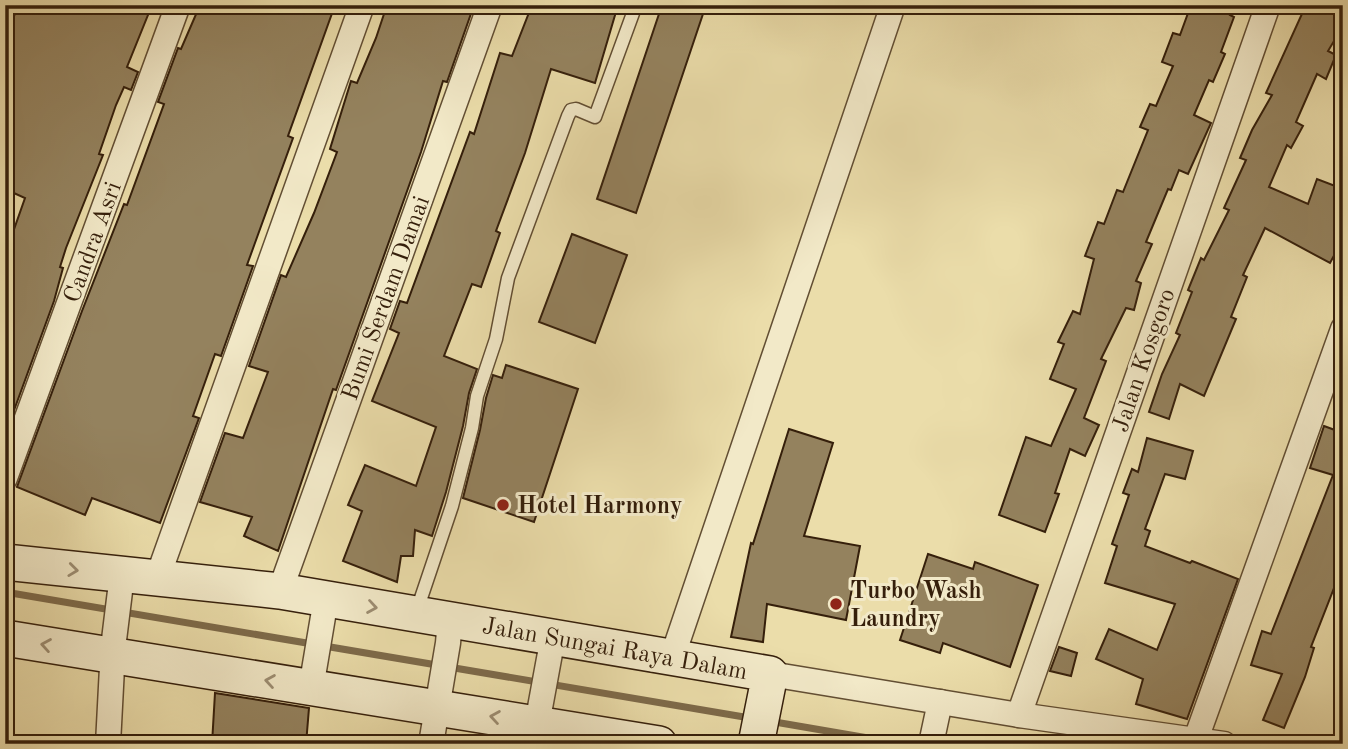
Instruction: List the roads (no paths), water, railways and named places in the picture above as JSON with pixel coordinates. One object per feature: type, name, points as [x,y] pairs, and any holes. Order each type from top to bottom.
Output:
[{"type":"street","name":"Candra Asri","points":[[5,478],[178,5]]},
{"type":"street","points":[[157,579],[362,5]]},
{"type":"street","name":"Bumi Serdam Damai","points":[[280,592],[491,5]]},
{"type":"street","points":[[672,658],[893,5]]},
{"type":"street","name":"Jalan Kosgoro","points":[[1018,715],[1268,5]]},
{"type":"street","points":[[1196,739],[1343,329]]},
{"type":"street","name":"Jalan Sungai Raya Dalam","points":[[5,562],[121,583],[157,579],[280,592],[323,610],[416,614],[449,631],[550,650],[672,658],[768,684],[938,710],[1018,715],[1224,744]]},
{"type":"street","points":[[108,744],[113,652],[121,583]]},
{"type":"street","points":[[312,680],[323,610]]},
{"type":"street","points":[[431,744],[449,631]]},
{"type":"street","points":[[5,638],[312,680],[659,744]]},
{"type":"street","points":[[538,720],[550,650]]},
{"type":"street","points":[[756,741],[768,684]]},
{"type":"street","points":[[931,744],[938,710]]},
{"type":"lane","points":[[416,614],[452,506],[472,428],[477,396],[496,339],[508,278],[568,116],[571,110],[576,109],[595,117],[636,5]]},
{"type":"waterway","points":[[5,211],[15,186]]},
{"type":"waterway","points":[[5,592],[750,718]]},
{"type":"waterway","points":[[769,721],[903,744]]},
{"type":"place","name":"Hotel Harmony","points":[[503,505]]},
{"type":"place","name":"Turbo Wash Laundry","points":[[836,604]]}]
